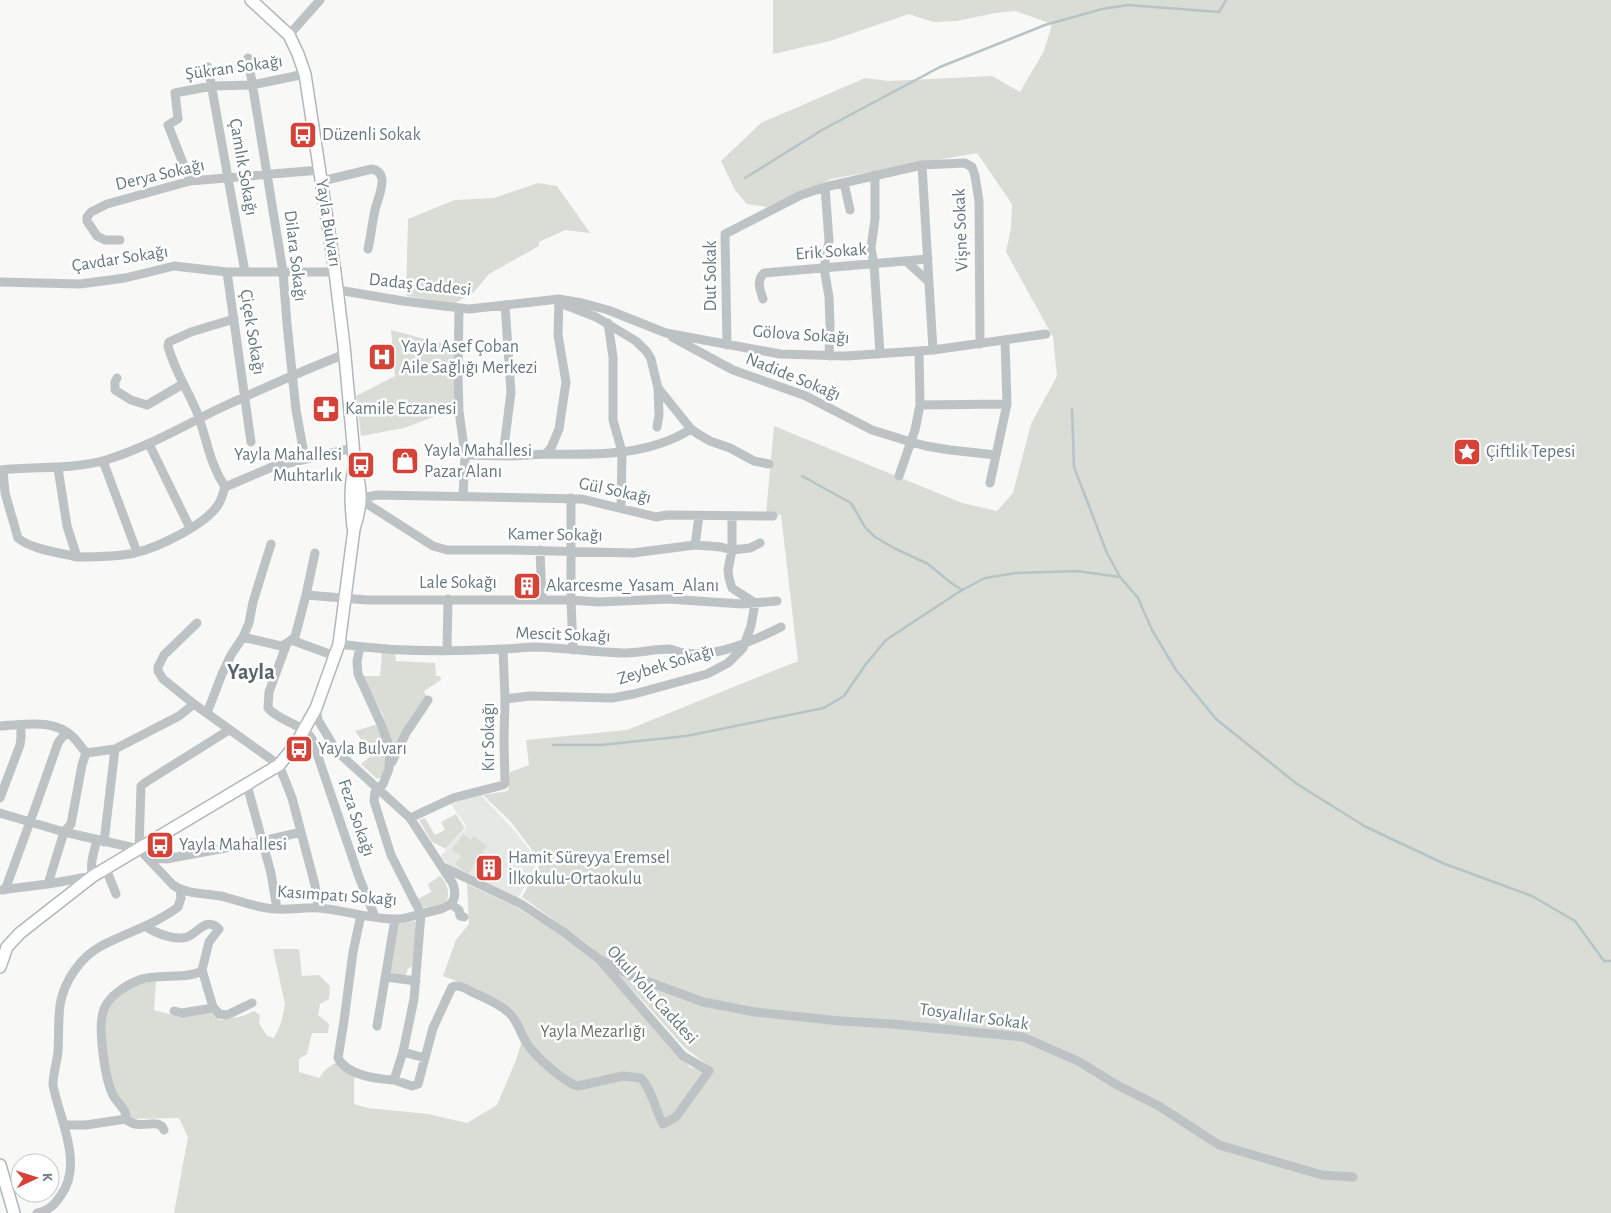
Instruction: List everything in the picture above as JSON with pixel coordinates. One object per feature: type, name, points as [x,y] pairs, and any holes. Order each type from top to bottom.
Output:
[{"type":"main road","name":"Yayla Bulvarı","points":[[0,967],[7,947],[5,942],[20,933],[94,876],[279,766],[289,755],[316,708],[339,644],[354,529],[360,512],[361,500],[353,448],[338,290],[305,74],[298,54],[288,35],[252,0]]},
{"type":"main road","name":"Yayla Bulvarı","points":[[354,529],[350,492],[355,466]]},
{"type":"main road","points":[[0,1165],[14,1213]]},
{"type":"street","points":[[288,35],[320,0]]},
{"type":"street","name":"Dilara Sokağı","points":[[248,58],[283,272],[296,410],[305,459]]},
{"type":"street","name":"Çamlık Sokağı","points":[[208,68],[245,272]]},
{"type":"street","name":"Şükran Sokağı","points":[[190,181],[168,125],[178,120],[175,92],[212,86],[252,85],[305,74]]},
{"type":"street","name":"Vişne Sokak","points":[[922,165],[965,163],[972,167],[975,176],[978,201],[980,344]]},
{"type":"street","points":[[829,356],[829,297],[824,268],[829,241],[825,187],[922,165],[933,350]]},
{"type":"street","name":"Derya Sokağı","points":[[120,240],[105,240],[97,236],[87,221],[87,217],[91,212],[107,204],[190,181],[268,175],[321,176],[372,169],[379,172],[382,184],[375,209],[368,249]]},
{"type":"street","points":[[875,175],[875,219],[871,248],[874,265],[880,353]]},
{"type":"street","points":[[844,183],[850,210]]},
{"type":"street","name":"Dut Sokak","points":[[727,345],[725,234],[801,195],[825,187]]},
{"type":"street","name":"Erik Sokak","points":[[763,299],[758,283],[764,273],[928,260]]},
{"type":"street","points":[[906,261],[929,282]]},
{"type":"street","name":"Çavdar Sokağı","points":[[0,282],[80,284],[125,278],[174,266],[227,272],[335,272]]},
{"type":"street","name":"Çiçek Sokağı","points":[[227,272],[251,442]]},
{"type":"street","name":"Dadaş Caddesi","points":[[338,290],[362,295],[469,309],[560,301],[596,317],[636,342],[647,352],[651,359],[658,388]]},
{"type":"street","points":[[546,454],[551,448],[559,429],[566,382],[558,335],[560,301]]},
{"type":"street","name":"Gölova Sokağı","points":[[560,301],[582,303],[608,310],[666,333],[780,354],[829,356],[933,350],[1046,334]]},
{"type":"street","points":[[502,456],[512,392],[505,305]]},
{"type":"street","points":[[459,308],[459,410],[465,455],[463,497]]},
{"type":"street","points":[[234,319],[191,332],[169,342],[168,346],[183,384],[197,412],[198,419],[215,472],[225,487],[219,504],[211,514],[190,528],[153,547],[107,557],[77,557],[21,541],[18,538],[5,493],[1,470],[58,468],[103,461],[149,444],[198,419],[246,396],[345,354]]},
{"type":"street","points":[[608,324],[613,357],[614,420],[622,452],[620,508]]},
{"type":"street","name":"Nadide Sokağı","points":[[666,333],[733,370],[806,396],[872,430],[911,442],[950,450],[996,455]]},
{"type":"street","points":[[990,483],[1007,404],[1005,340]]},
{"type":"street","points":[[899,476],[915,430],[920,405],[918,350]]},
{"type":"street","points":[[117,378],[115,390],[131,400],[148,405],[183,384]]},
{"type":"street","points":[[656,427],[659,415],[658,388]]},
{"type":"street","points":[[658,388],[691,429],[710,441],[730,448],[754,461],[769,464]]},
{"type":"street","points":[[920,405],[1007,404]]},
{"type":"street","points":[[465,455],[582,455],[622,452],[661,444],[677,438],[691,429]]},
{"type":"street","points":[[149,444],[190,528]]},
{"type":"street","points":[[225,487],[272,467],[353,448]]},
{"type":"street","points":[[103,461],[137,552]]},
{"type":"street","points":[[58,468],[67,526],[77,557]]},
{"type":"street","name":"Gül Sokağı","points":[[361,500],[377,496],[534,500],[571,498],[656,517],[667,515],[772,516]]},
{"type":"street","points":[[571,498],[570,551],[574,650]]},
{"type":"street","name":"Kamer Sokağı","points":[[361,500],[434,546],[448,550],[633,553],[695,545],[732,550],[756,546],[760,543]]},
{"type":"street","points":[[695,545],[699,516]]},
{"type":"street","points":[[732,516],[732,550],[728,570],[729,578],[732,588],[755,603]]},
{"type":"street","points":[[207,714],[222,674],[243,637],[271,544]]},
{"type":"street","points":[[540,550],[542,600]]},
{"type":"street","points":[[243,637],[281,646],[294,637],[315,553]]},
{"type":"street","name":"Lale Sokağı","points":[[306,595],[345,599],[571,600],[598,602],[668,599],[742,604],[777,601]]},
{"type":"street","points":[[447,650],[448,599]]},
{"type":"street","name":"Zeybek Sokağı","points":[[505,699],[530,696],[612,698],[634,694],[707,674],[728,663],[743,648],[751,626],[755,603]]},
{"type":"street","points":[[197,623],[164,655],[158,666],[158,671],[162,679],[279,766],[292,798],[316,885],[318,908]]},
{"type":"street","name":"Mescit Sokağı","points":[[339,644],[397,650],[503,650],[536,647],[638,653],[669,649],[684,653],[702,653],[729,649],[781,627]]},
{"type":"street","points":[[289,642],[335,656]]},
{"type":"street","points":[[289,642],[269,692],[268,708],[276,715],[304,730]]},
{"type":"street","points":[[360,647],[357,661],[358,674],[388,743],[390,755],[389,769]]},
{"type":"street","name":"Kır Sokağı","points":[[410,818],[453,798],[505,783],[503,650]]},
{"type":"street","points":[[394,1080],[403,1052],[414,999],[421,914],[391,855],[374,801],[375,792],[383,784],[406,732],[428,700]]},
{"type":"street","points":[[86,753],[115,749],[180,716],[194,704]]},
{"type":"street","points":[[316,708],[318,720],[342,756],[410,818],[453,884],[455,898],[451,904],[459,910],[460,916],[464,917]]},
{"type":"street","points":[[0,726],[34,723],[52,726],[72,736],[86,753]]},
{"type":"street","points":[[0,798],[20,745],[21,725]]},
{"type":"street","points":[[37,1213],[49,1210],[64,1192],[70,1164],[70,1151],[65,1125],[56,1098],[53,1077],[58,1052],[60,1003],[66,988],[73,973],[96,949],[145,926],[178,907],[181,898],[180,890],[139,849],[141,786],[229,730]]},
{"type":"street","name":"Feza Sokağı","points":[[304,730],[312,739],[359,877],[375,917]]},
{"type":"street","points":[[2,890],[31,821],[58,743],[66,732]]},
{"type":"street","points":[[2,890],[94,876],[92,864],[100,841],[115,749]]},
{"type":"street","points":[[48,884],[64,832],[71,824],[86,753]]},
{"type":"street","points":[[247,785],[274,886],[277,909]]},
{"type":"street","points":[[0,813],[64,832],[139,849],[154,858],[166,859],[301,832]]},
{"type":"street","name":"Okul Yolu Caddesi","points":[[426,1058],[433,1028],[452,987],[460,986],[508,1012],[517,1022],[529,1047],[559,1075],[573,1085],[578,1086],[623,1076],[641,1078],[663,1124],[676,1116],[709,1071],[683,1056],[599,959],[565,933],[521,904],[441,866]]},
{"type":"street","points":[[106,869],[116,894]]},
{"type":"street","name":"Kasımpatı Sokağı","points":[[180,890],[225,897],[243,903],[277,909],[318,908],[395,919],[439,910],[451,904]]},
{"type":"street","points":[[361,915],[353,952],[338,1058],[339,1061],[351,1070],[371,1078],[394,1080],[412,1086],[418,1084],[426,1058],[403,1052]]},
{"type":"street","points":[[377,1026],[395,919]]},
{"type":"street","points":[[145,926],[161,935],[182,937],[188,937],[206,925],[216,926],[219,929],[209,942],[202,970],[213,1008],[219,1014],[227,1015],[252,1003]]},
{"type":"street","name":"Tosyalılar Sokak","points":[[599,959],[630,975],[703,1002],[755,1012],[1023,1037],[1078,1061],[1117,1085],[1158,1106],[1219,1145],[1322,1175],[1354,1177]]},
{"type":"street","points":[[126,1119],[126,1113],[115,1100],[107,1081],[102,1016],[107,1003],[116,994],[138,980],[159,976],[192,976],[200,973],[202,970]]},
{"type":"street","points":[[386,977],[416,981]]},
{"type":"street","points":[[174,1011],[182,1013],[213,1008]]},
{"type":"street","points":[[65,1125],[98,1124],[124,1121],[126,1119]]},
{"type":"street","points":[[126,1119],[128,1122],[136,1124],[159,1123],[163,1126],[164,1130]]},
{"type":"shaded area","points":[[481,795],[515,831],[538,861],[518,899],[454,869],[440,857],[466,826],[451,804],[471,796]]},
{"type":"green space","name":"Yayla Mezarlığı","points":[[773,0],[1611,0],[1611,1213],[174,1213],[188,1137],[179,1118],[126,1119],[115,1100],[104,1056],[107,1003],[130,985],[156,981],[154,1010],[180,1017],[211,1013],[220,1020],[243,1016],[254,1011],[260,1015],[259,1023],[267,1036],[274,1038],[281,1023],[285,1004],[273,949],[299,949],[302,976],[319,975],[330,986],[329,999],[320,1004],[318,1015],[329,1024],[328,1033],[312,1033],[307,1054],[299,1059],[299,1072],[319,1078],[325,1070],[335,1063],[354,1075],[354,1104],[368,1108],[428,1114],[467,1123],[497,1105],[516,1060],[525,1031],[513,1012],[462,983],[443,976],[456,940],[469,924],[467,884],[516,907],[587,952],[669,1046],[690,1067],[701,1071],[706,1064],[684,1047],[589,945],[522,897],[541,862],[511,822],[483,795],[508,791],[510,772],[529,765],[526,740],[627,730],[798,661],[781,515],[766,515],[774,426],[962,503],[997,511],[1013,493],[1031,424],[1057,376],[1053,337],[1006,252],[1011,228],[1012,204],[977,153],[831,179],[773,208],[747,204],[735,190],[721,161],[761,123],[865,78],[889,81],[992,76],[1020,92],[1044,51],[1052,24],[1015,11],[957,21],[933,22],[909,14],[830,41],[773,54]]},
{"type":"green space","points":[[538,183],[557,186],[590,233],[565,230],[539,242],[539,246],[489,274],[474,292],[455,303],[406,296],[408,219],[455,200],[494,198]]},
{"type":"green space","points":[[391,330],[455,347],[457,408],[404,428],[361,436],[356,396],[395,376]]},
{"type":"green space","points":[[382,653],[395,654],[396,661],[435,663],[436,676],[440,676],[441,680],[424,691],[426,696],[396,749],[393,749],[383,715],[362,676],[380,676]]},
{"type":"green space","points":[[378,724],[387,755],[387,762],[382,777],[377,779],[361,764],[372,755],[355,731]]},
{"type":"green space","points":[[456,814],[464,827],[446,849],[432,842],[419,820],[425,818],[435,835],[445,830],[441,822]]},
{"type":"green space","points":[[463,834],[471,840],[474,836],[487,846],[468,874],[455,864],[461,856],[452,850]]},
{"type":"green space","points":[[440,876],[447,888],[448,897],[446,901],[437,907],[422,907],[418,899],[431,892],[428,884]]},
{"type":"green space","points":[[415,921],[417,925],[412,966],[408,969],[405,977],[392,976],[390,972],[397,927],[399,924]]},
{"type":"waterway","points":[[745,178],[822,130],[940,67],[1045,25],[1102,9],[1128,5],[1219,12],[1226,0]]},
{"type":"waterway","points":[[1072,409],[1074,467],[1107,553],[1120,577],[1138,598],[1152,630],[1176,670],[1216,719],[1297,784],[1366,827],[1445,864],[1532,896],[1575,921],[1604,961],[1611,961]]},
{"type":"waterway","points":[[802,476],[851,503],[865,527],[875,537],[928,564],[962,590]]},
{"type":"waterway","points":[[553,745],[601,745],[686,736],[824,708],[844,696],[866,664],[886,640],[962,590],[985,578],[1016,573],[1077,571],[1120,577]]},
{"type":"place","name":"Düzenli Sokak","points":[[303,135]]},
{"type":"place","name":"Yayla Asef Çoban Aile Sağlığı Merkezi","points":[[382,357]]},
{"type":"place","name":"Kamile Eczanesi","points":[[326,409]]},
{"type":"place","name":"Çiftlik Tepesi","points":[[1467,452]]},
{"type":"place","name":"Yayla Mahallesi Pazar Alanı","points":[[405,461]]},
{"type":"place","name":"Yayla Mahallesi Muhtarlık","points":[[361,465]]},
{"type":"place","name":"Akarcesme_Yasam_Alanı","points":[[527,586]]},
{"type":"place","name":"Yayla Bulvarı","points":[[299,749]]},
{"type":"place","name":"Yayla Mahallesi","points":[[160,845]]},
{"type":"place","name":"Hamit Süreyya Eremsel İlkokulu-Ortaokulu","points":[[489,868]]},
{"type":"district","name":"Yayla","points":[[251,672]]}]
